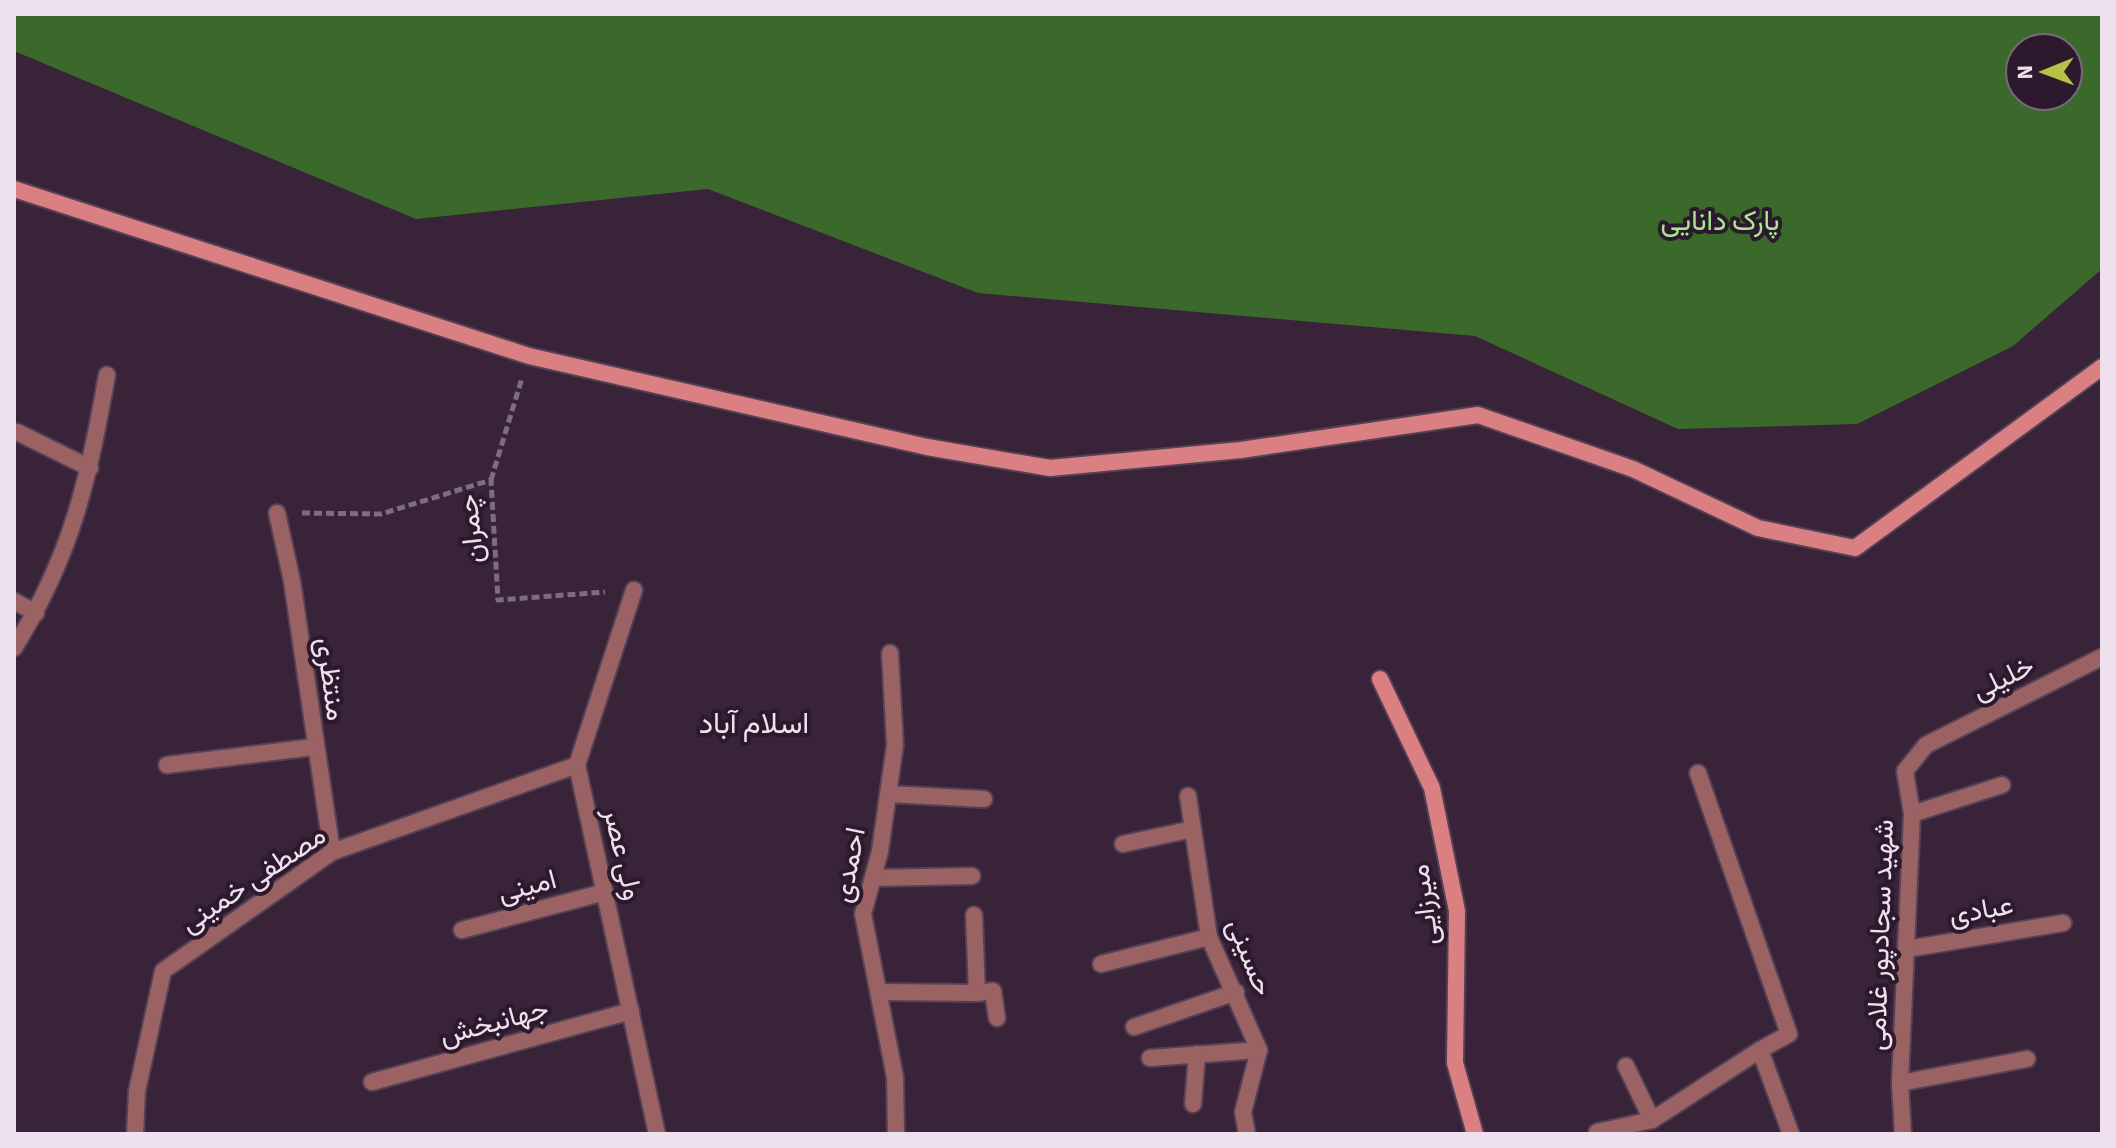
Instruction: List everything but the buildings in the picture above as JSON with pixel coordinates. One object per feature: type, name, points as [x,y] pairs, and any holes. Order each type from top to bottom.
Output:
[{"type":"street","points":[[14,189],[529,356],[927,447],[1050,468],[1241,450],[1478,415],[1633,469],[1758,528],[1855,548],[2102,367]]},
{"type":"street","points":[[14,648],[36,613],[69,544],[90,468],[107,375]]},
{"type":"street","points":[[17,432],[90,468]]},
{"type":"street","name":"منتظری","points":[[277,513],[292,581],[314,747],[332,852]]},
{"type":"street","points":[[577,765],[634,590]]},
{"type":"street","points":[[14,601],[36,613]]},
{"type":"street","name":"احمدی","points":[[890,653],[895,745],[873,878],[863,914],[895,1077],[896,1134]]},
{"type":"street","name":"خلیلی","points":[[1926,745],[2102,657]]},
{"type":"street","name":"میرزایی","points":[[1380,679],[1432,788],[1457,911],[1455,1063],[1475,1134]]},
{"type":"street","name":"شهید سجادپور غلامی","points":[[1903,1134],[1900,1083],[1912,814],[1905,771],[1926,745]]},
{"type":"street","points":[[167,765],[314,747]]},
{"type":"street","name":"مصطفی خمینی","points":[[135,1134],[137,1091],[163,971],[332,852],[577,765]]},
{"type":"street","name":"ولی عصر","points":[[577,765],[657,1134]]},
{"type":"street","points":[[1597,1132],[1652,1120],[1789,1034],[1698,773]]},
{"type":"street","points":[[1912,814],[2002,785]]},
{"type":"street","points":[[888,794],[984,799]]},
{"type":"street","name":"حسینی","points":[[1188,796],[1209,937],[1236,992],[1259,1050]]},
{"type":"street","points":[[1123,844],[1193,829]]},
{"type":"street","points":[[873,878],[972,876]]},
{"type":"street","name":"امینی","points":[[462,930],[605,892]]},
{"type":"street","points":[[974,915],[977,993]]},
{"type":"street","name":"عبادی","points":[[1907,949],[2063,923]]},
{"type":"street","points":[[1101,964],[1209,937]]},
{"type":"street","points":[[880,992],[993,991],[997,1018]]},
{"type":"street","points":[[1134,1027],[1236,992]]},
{"type":"street","name":"جهانبخش","points":[[372,1082],[631,1011]]},
{"type":"street","points":[[1150,1058],[1259,1050],[1243,1112],[1247,1134]]},
{"type":"street","points":[[1760,1050],[1791,1134]]},
{"type":"street","points":[[1193,1104],[1197,1054]]},
{"type":"street","points":[[1900,1083],[2027,1059]]},
{"type":"street","points":[[1626,1066],[1652,1120]]},
{"type":"path","points":[[491,480],[529,356]]},
{"type":"path","name":"چمران","points":[[277,513],[381,514],[491,480],[498,600],[634,590]]},
{"type":"green space","name":"پارک دانایی","points":[[14,14],[2102,14],[2102,269],[2013,346],[1857,424],[1678,429],[1475,336],[978,293],[708,189],[416,219],[14,51]]},
{"type":"district","name":"اسلام آباد","points":[[754,723]]}]
